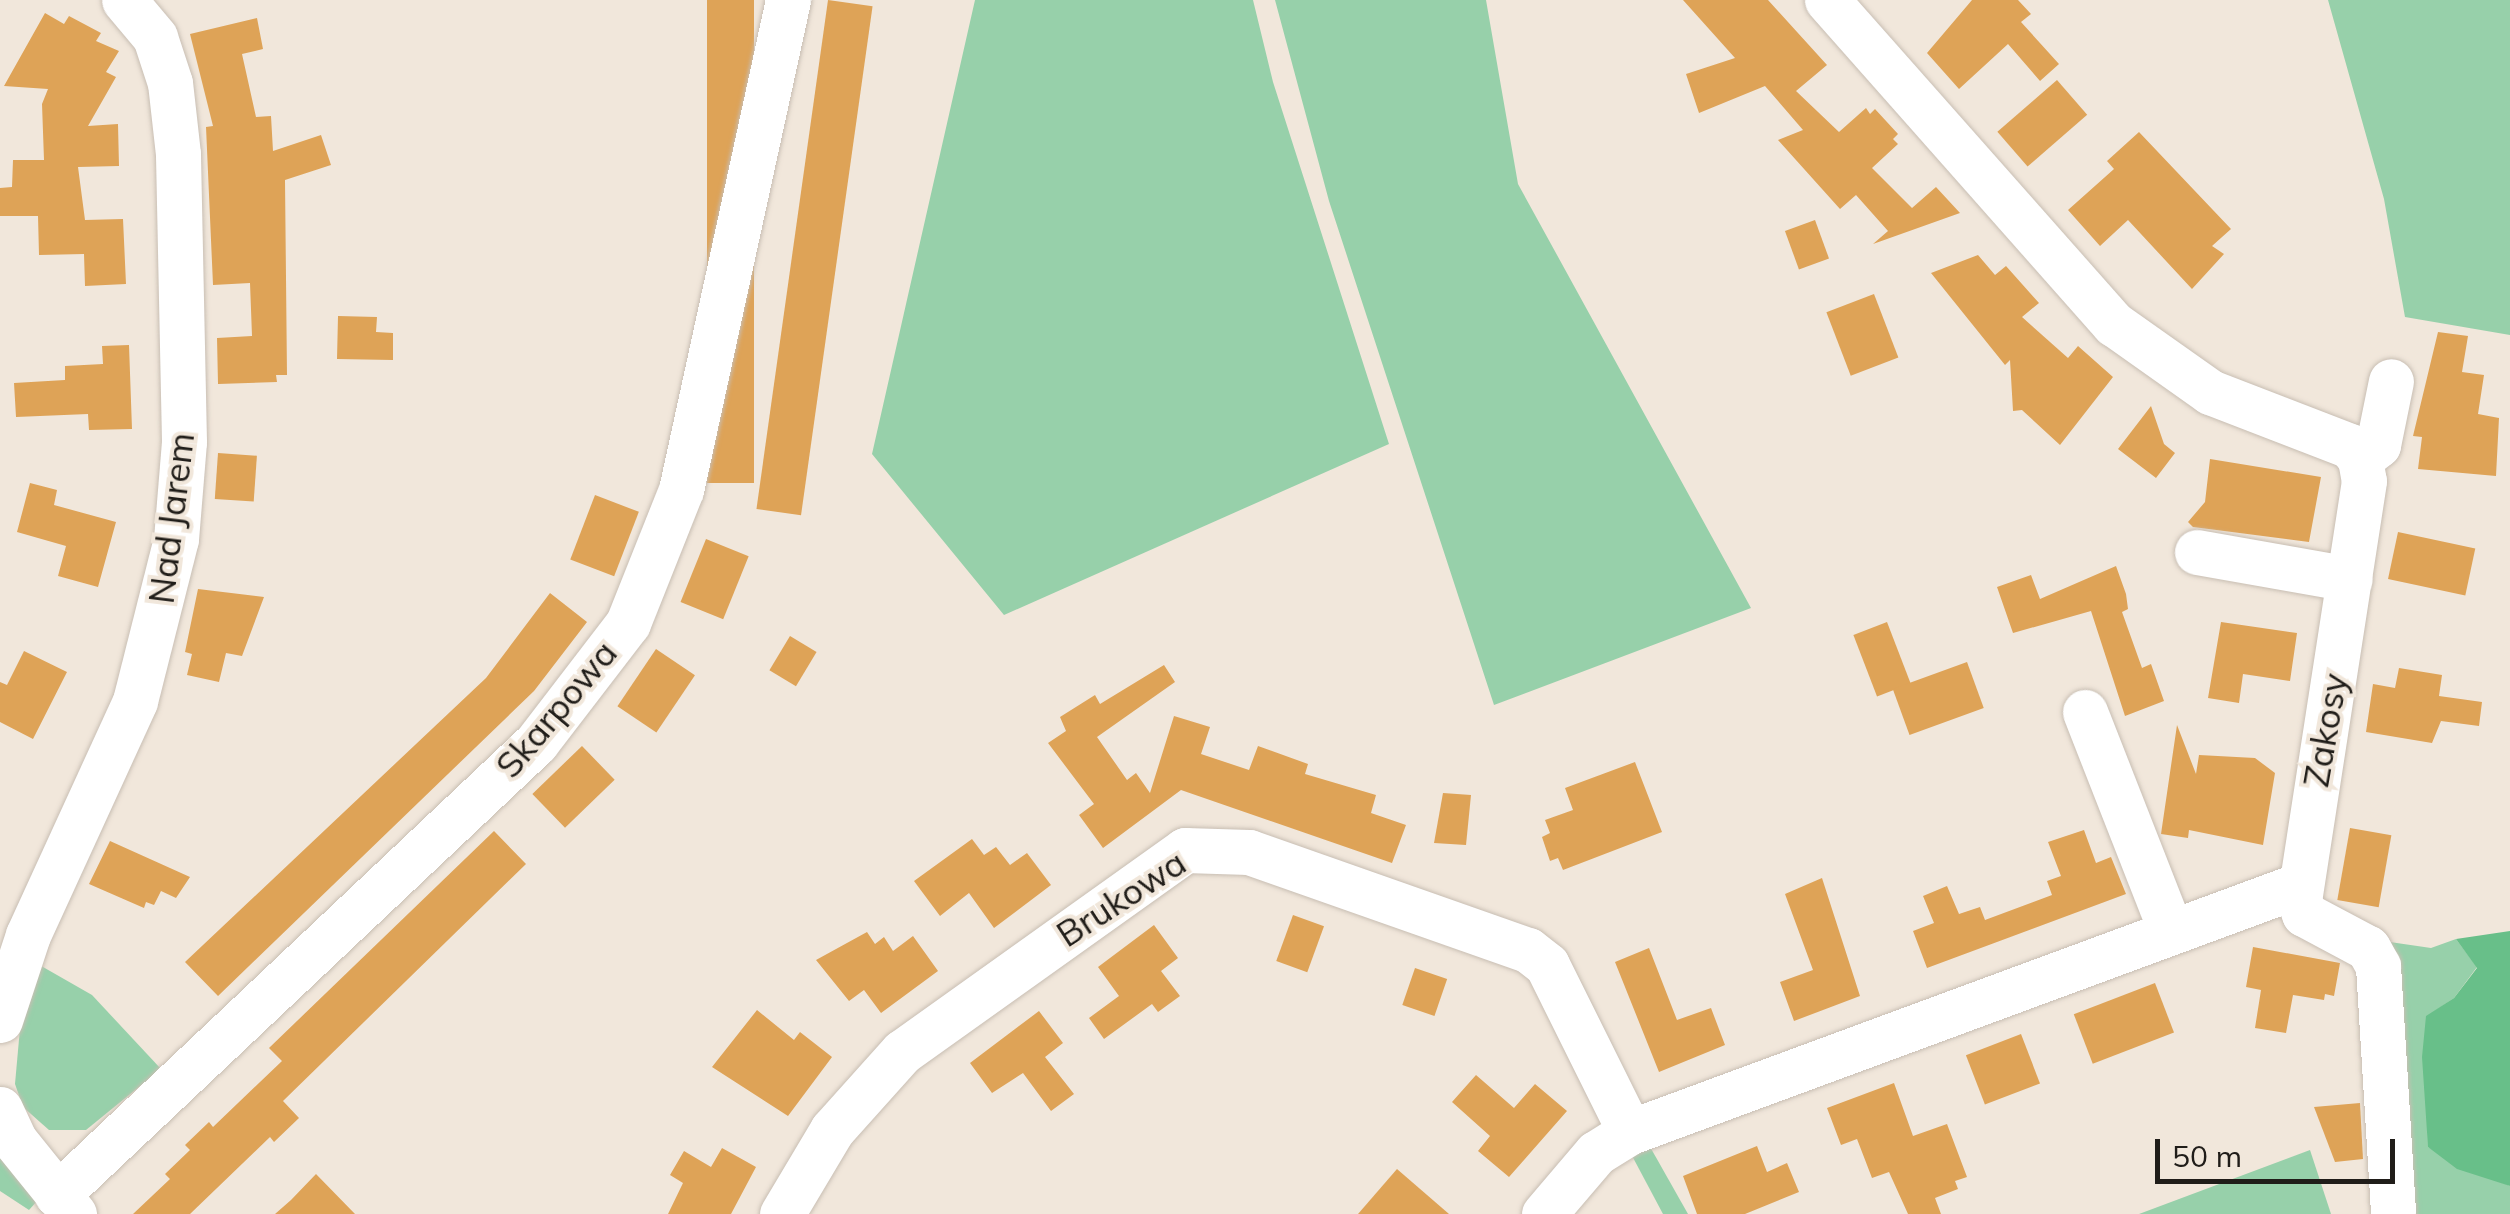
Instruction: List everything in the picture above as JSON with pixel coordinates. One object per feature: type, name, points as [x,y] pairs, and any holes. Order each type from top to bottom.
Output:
[{"type":"street","name":"Nad Jarem","points":[[0,1020],[28,935],[135,702],[176,539],[184,442],[178,154],[170,84],[155,37],[124,0]]},
{"type":"street","name":"Skarpowa","points":[[65,1205],[536,742],[628,623],[681,490],[788,0]]},
{"type":"street","points":[[1828,0],[2114,324],[2210,392],[2350,446],[2360,460],[2378,446],[2391,381]]},
{"type":"street","name":"Zakosy","points":[[2299,886],[2350,579],[2364,481],[2360,460]]},
{"type":"street","points":[[2197,552],[2350,579]]},
{"type":"street","points":[[2086,712],[2171,932]]},
{"type":"street","name":"Brukowa","points":[[782,1214],[832,1130],[902,1052],[1186,850],[1249,852],[1528,950],[1547,965],[1630,1132]]},
{"type":"street","points":[[1544,1214],[1596,1152],[1630,1132],[2299,886],[2304,914],[2368,948],[2378,966],[2393,1214]]},
{"type":"street","points":[[0,1110],[65,1205]]},
{"type":"green space","points":[[975,0],[1253,0],[1273,82],[1389,444],[1004,615],[872,454]]},
{"type":"green space","points":[[1275,0],[1486,0],[1518,184],[1751,608],[1494,705],[1329,201]]},
{"type":"green space","points":[[2328,0],[2510,0],[2510,335],[2405,317],[2384,199]]},
{"type":"green space","points":[[2510,931],[2510,1186],[2457,1169],[2428,1147],[2422,1057],[2426,1016],[2454,998],[2477,968],[2456,939]]},
{"type":"green space","points":[[2456,939],[2477,967],[2454,998],[2426,1017],[2428,1147],[2510,1186],[2510,1214],[2399,1214],[2383,941],[2431,948]]},
{"type":"green space","points":[[36,963],[92,995],[161,1069],[86,1130],[49,1130],[23,1107],[15,1084],[23,995]]},
{"type":"green space","points":[[0,1141],[38,1200],[29,1210],[0,1191]]},
{"type":"green space","points":[[1649,1145],[1688,1214],[1663,1214],[1630,1152]]},
{"type":"green space","points":[[2310,1150],[2331,1214],[2139,1214]]},
{"type":"building","points":[[707,0],[754,0],[754,483],[707,483]]},
{"type":"building","points":[[828,0],[873,6],[801,515],[756,509]]},
{"type":"building","points":[[1683,0],[1768,0],[1827,65],[1796,91],[1839,132],[1866,108],[1870,114],[1875,109],[1898,134],[1893,139],[1898,144],[1872,168],[1912,208],[1936,187],[1960,213],[1873,244],[1888,231],[1856,195],[1840,209],[1778,140],[1803,130],[1765,86],[1699,113],[1686,74],[1735,58]]},
{"type":"building","points":[[1972,0],[2018,0],[2031,14],[2021,22],[2059,64],[2040,81],[2008,44],[1959,89],[1927,53]]},
{"type":"building","points":[[45,13],[64,24],[69,16],[101,33],[96,41],[119,51],[106,72],[116,77],[88,126],[118,124],[119,166],[78,167],[85,220],[123,219],[126,284],[85,286],[84,254],[39,255],[38,216],[0,216],[0,188],[12,187],[13,160],[44,160],[42,104],[48,89],[4,86]]},
{"type":"building","points":[[257,18],[263,49],[242,54],[256,117],[271,116],[273,151],[321,135],[331,165],[285,180],[287,375],[276,375],[277,382],[218,384],[217,338],[252,336],[250,283],[213,285],[206,127],[213,126],[190,34]]},
{"type":"building","points":[[2057,80],[2087,115],[2028,167],[1997,132]]},
{"type":"building","points":[[2139,132],[2231,229],[2212,246],[2224,254],[2192,289],[2128,220],[2100,246],[2068,210],[2114,169],[2107,161]]},
{"type":"building","points":[[1815,220],[1829,259],[1799,269],[1785,231]]},
{"type":"building","points":[[1978,255],[1995,275],[2006,266],[2039,303],[2022,317],[2068,358],[2078,346],[2113,377],[2060,445],[2022,410],[2013,411],[2010,360],[2005,365],[1931,273]]},
{"type":"building","points":[[1874,294],[1898,357],[1851,376],[1826,312]]},
{"type":"building","points":[[338,316],[377,317],[376,332],[393,333],[393,360],[337,359]]},
{"type":"building","points":[[2438,332],[2468,336],[2462,372],[2484,375],[2478,414],[2499,418],[2496,476],[2418,469],[2422,437],[2413,436]]},
{"type":"building","points":[[129,345],[132,429],[89,430],[88,414],[16,417],[14,383],[65,380],[65,366],[103,364],[102,346]]},
{"type":"building","points":[[2151,406],[2164,444],[2175,453],[2156,478],[2118,449]]},
{"type":"building","points":[[218,453],[257,456],[254,502],[215,499]]},
{"type":"building","points":[[2210,459],[2321,477],[2309,542],[2193,527],[2188,522],[2205,502]]},
{"type":"building","points":[[30,483],[57,490],[54,505],[116,522],[98,587],[58,576],[66,546],[17,532]]},
{"type":"building","points":[[595,495],[639,512],[614,576],[570,559]]},
{"type":"building","points":[[2398,532],[2475,548],[2465,595],[2388,579]]},
{"type":"building","points":[[706,539],[749,556],[723,619],[681,602]]},
{"type":"building","points":[[2116,566],[2128,609],[2122,612],[2142,668],[2151,664],[2164,701],[2125,716],[2091,611],[2013,633],[1997,587],[2031,575],[2040,599]]},
{"type":"building","points":[[198,589],[264,597],[242,656],[226,653],[219,682],[187,675],[192,654],[185,652]]},
{"type":"building","points":[[550,593],[587,622],[534,691],[218,996],[185,962],[486,678]]},
{"type":"building","points":[[1887,622],[1911,684],[1877,697],[1853,635]]},
{"type":"building","points":[[2221,622],[2297,633],[2290,681],[2243,674],[2239,703],[2208,698]]},
{"type":"building","points":[[790,636],[817,652],[796,686],[769,670]]},
{"type":"building","points":[[656,649],[695,675],[656,732],[617,706]]},
{"type":"building","points":[[24,651],[67,672],[33,739],[0,722],[0,682],[7,685]]},
{"type":"building","points":[[1967,662],[1984,708],[1910,735],[1893,689]]},
{"type":"building","points":[[1164,665],[1175,682],[1097,737],[1127,780],[1136,773],[1150,793],[1174,716],[1210,727],[1201,754],[1249,770],[1258,746],[1308,764],[1305,774],[1376,795],[1371,813],[1406,825],[1392,863],[1181,790],[1103,848],[1079,815],[1094,804],[1048,743],[1066,731],[1060,717],[1095,695],[1100,704]]},
{"type":"building","points":[[2399,668],[2442,675],[2439,696],[2482,702],[2479,726],[2441,721],[2432,743],[2366,732],[2373,684],[2395,688]]},
{"type":"building","points":[[2177,725],[2196,774],[2199,755],[2255,758],[2275,773],[2263,845],[2189,830],[2188,838],[2161,834]]},
{"type":"building","points":[[582,746],[615,780],[565,828],[532,794]]},
{"type":"building","points":[[1635,762],[1662,832],[1563,870],[1558,858],[1550,861],[1542,837],[1550,833],[1545,820],[1573,810],[1565,788]]},
{"type":"building","points":[[1443,793],[1471,795],[1466,845],[1434,843]]},
{"type":"building","points":[[2350,828],[2391,835],[2379,907],[2337,900]]},
{"type":"building","points":[[2084,830],[2096,863],[2111,857],[2126,894],[1927,968],[1913,931],[1934,923],[1923,896],[1947,886],[1959,914],[1980,907],[1985,920],[2052,895],[2047,881],[2061,876],[2048,842]]},
{"type":"building","points":[[494,831],[526,864],[283,1101],[299,1118],[274,1142],[270,1137],[190,1214],[133,1214],[170,1179],[165,1174],[190,1150],[185,1145],[209,1122],[213,1127],[282,1061],[269,1048]]},
{"type":"building","points":[[972,839],[984,855],[996,847],[1010,865],[1027,853],[1051,885],[994,928],[969,893],[940,916],[914,881]]},
{"type":"building","points":[[110,841],[190,877],[176,898],[161,891],[154,905],[146,902],[144,908],[89,884]]},
{"type":"building","points":[[1822,878],[1860,996],[1794,1021],[1780,982],[1813,970],[1785,894]]},
{"type":"building","points":[[1293,915],[1324,926],[1307,972],[1276,961]]},
{"type":"building","points":[[1154,925],[1178,958],[1161,971],[1180,996],[1158,1012],[1152,1004],[1104,1039],[1089,1018],[1119,996],[1098,967]]},
{"type":"building","points":[[867,932],[875,944],[884,937],[893,951],[913,936],[938,971],[881,1013],[864,990],[849,1001],[816,960]]},
{"type":"building","points":[[2253,947],[2340,963],[2334,996],[2325,994],[2324,1000],[2293,995],[2286,1033],[2255,1028],[2261,990],[2246,987]]},
{"type":"building","points":[[1649,948],[1677,1020],[1711,1008],[1725,1045],[1659,1072],[1615,962]]},
{"type":"building","points":[[1415,968],[1447,979],[1434,1016],[1402,1005]]},
{"type":"building","points":[[2155,983],[2174,1032],[2093,1064],[2074,1014]]},
{"type":"building","points":[[757,1010],[794,1040],[800,1032],[832,1057],[788,1116],[712,1067]]},
{"type":"building","points":[[1039,1011],[1063,1043],[1045,1057],[1074,1094],[1051,1111],[1023,1073],[992,1093],[970,1063]]},
{"type":"building","points":[[2021,1034],[2040,1083],[1985,1105],[1966,1055]]},
{"type":"building","points":[[1476,1075],[1514,1108],[1535,1084],[1567,1111],[1509,1177],[1478,1151],[1490,1136],[1452,1102]]},
{"type":"building","points":[[1894,1083],[1913,1136],[1947,1124],[1967,1177],[1955,1181],[1958,1189],[1935,1198],[1941,1214],[1908,1214],[1889,1172],[1872,1178],[1857,1139],[1841,1145],[1827,1108]]},
{"type":"building","points":[[2360,1103],[2363,1159],[2335,1162],[2314,1107]]},
{"type":"building","points":[[1757,1146],[1767,1172],[1787,1163],[1799,1192],[1745,1214],[1697,1214],[1683,1176]]},
{"type":"building","points":[[722,1148],[756,1167],[731,1214],[668,1214],[683,1183],[670,1175],[684,1151],[711,1167]]},
{"type":"building","points":[[1397,1169],[1449,1214],[1358,1214]]},
{"type":"building","points":[[316,1174],[355,1214],[275,1214],[291,1200]]}]
